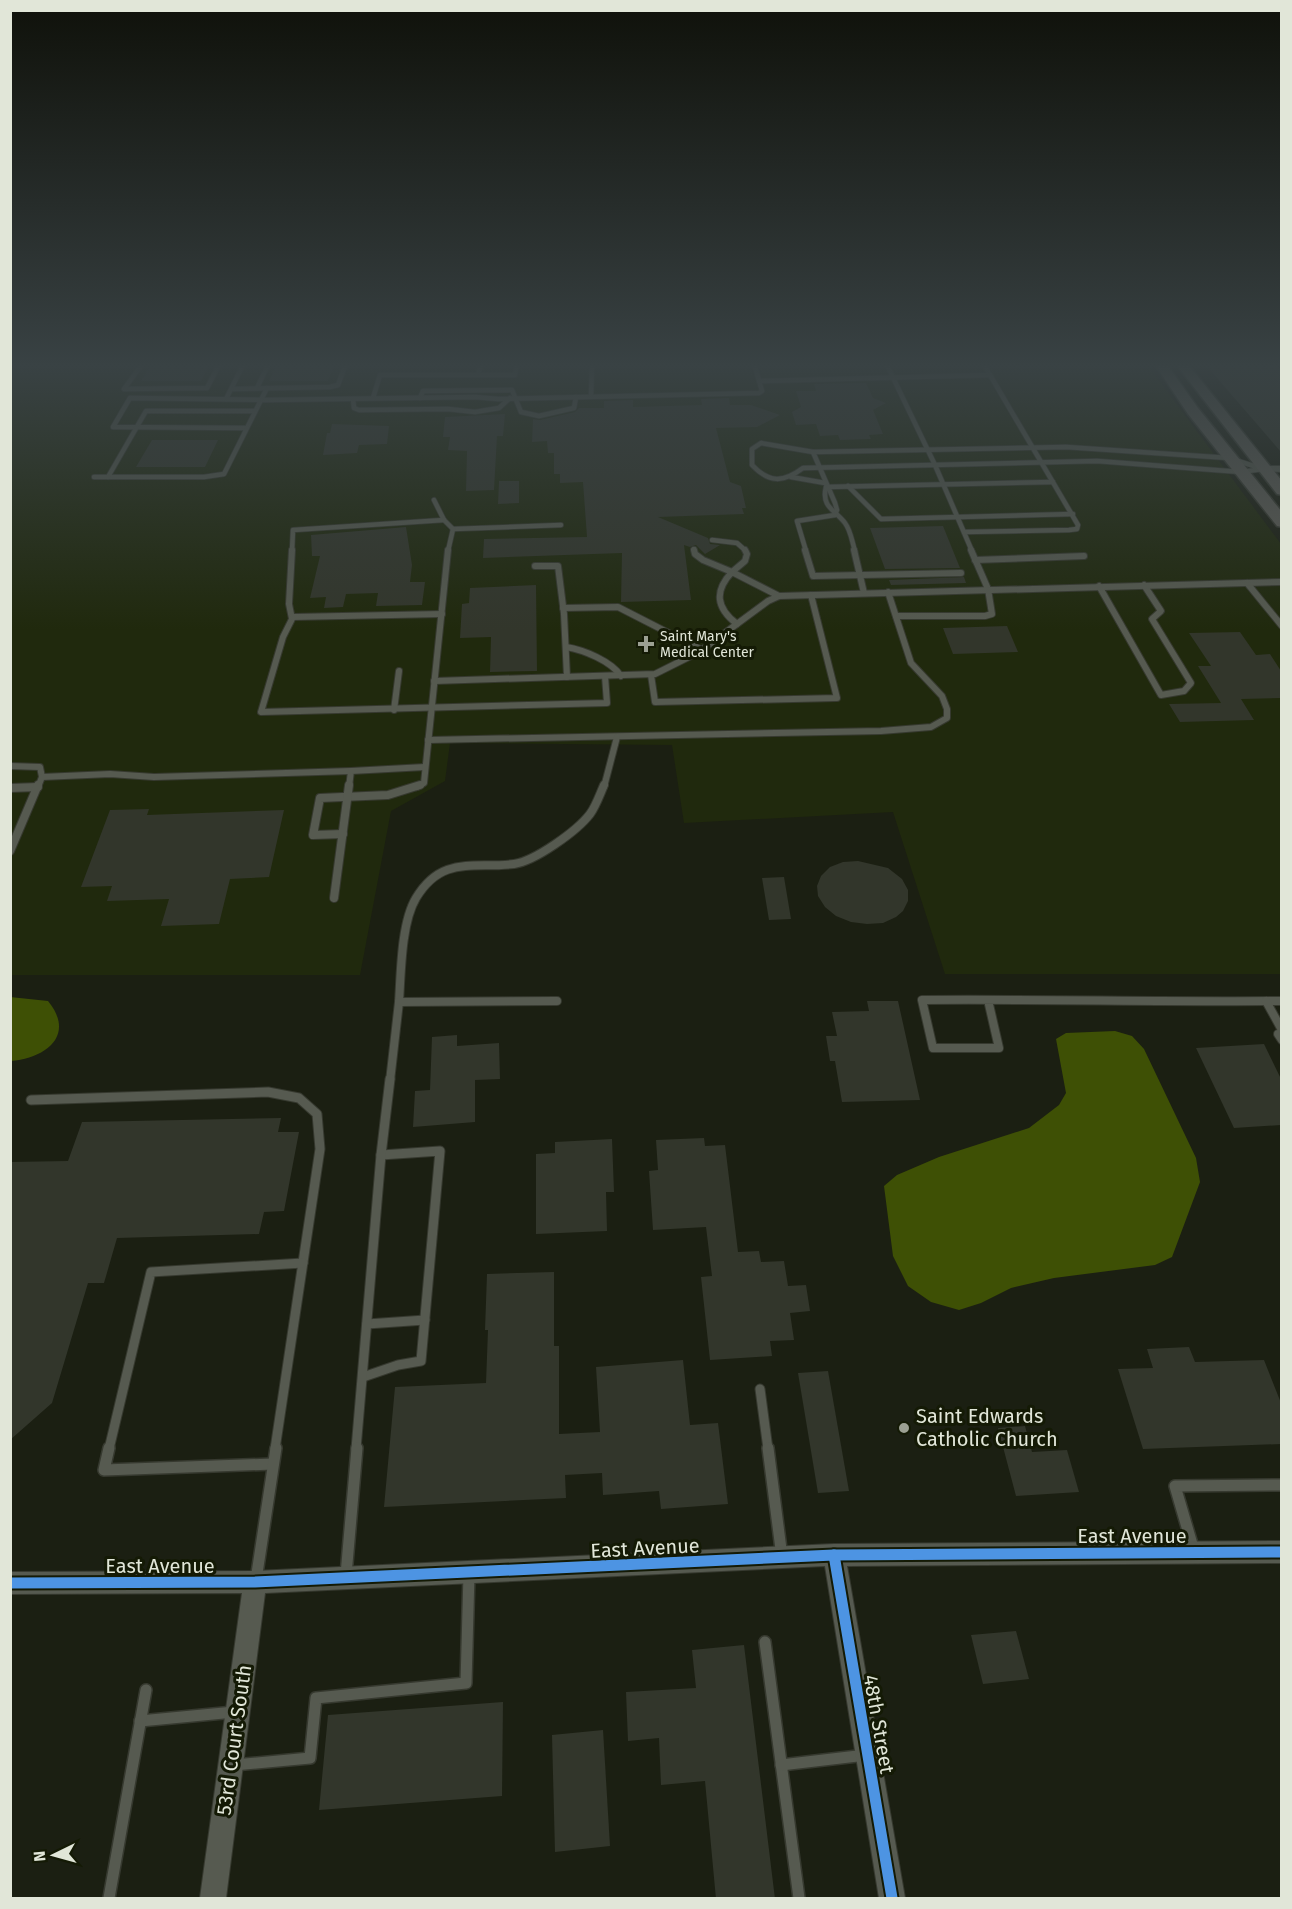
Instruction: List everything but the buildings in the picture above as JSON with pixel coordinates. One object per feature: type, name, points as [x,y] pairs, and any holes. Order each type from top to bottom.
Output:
[{"type":"main road","points":[[1225,452],[1281,523]]},
{"type":"main road","points":[[1251,452],[1281,491]]},
{"type":"street","points":[[1263,469],[1281,469]]},
{"type":"street","name":"East Avenue","points":[[10,1583],[255,1582],[834,1555],[1281,1552]]},
{"type":"street","name":"48th Street","points":[[834,1555],[892,1899]]},
{"type":"street","name":"53rd Court South","points":[[213,1899],[255,1582]]},
{"type":"lane","points":[[108,477],[122,452]]},
{"type":"lane","points":[[94,477],[204,477],[224,474],[234,452]]},
{"type":"lane","points":[[752,452],[752,465],[763,477],[791,477],[826,485],[1053,482]]},
{"type":"lane","points":[[813,452],[826,485],[824,494],[829,511],[847,525],[864,593]]},
{"type":"lane","points":[[896,616],[942,618],[992,614],[988,589],[929,452]]},
{"type":"lane","points":[[964,532],[1077,529],[1078,525],[1036,452]]},
{"type":"lane","points":[[1124,452],[1229,458],[1263,469]]},
{"type":"lane","points":[[791,477],[803,468],[1098,461],[1241,472],[1263,469]]},
{"type":"lane","points":[[848,486],[881,519],[1072,514]]},
{"type":"lane","points":[[434,500],[444,520],[453,529],[561,525]]},
{"type":"lane","points":[[835,515],[797,520],[813,576],[961,573]]},
{"type":"lane","points":[[444,520],[292,530],[289,604],[292,617],[283,637],[261,712],[607,703],[605,676]]},
{"type":"lane","points":[[343,834],[313,835],[320,798],[398,794],[417,788],[424,783],[453,529]]},
{"type":"lane","points":[[711,540],[732,541],[745,548],[745,561],[725,578],[717,593],[724,615],[737,624]]},
{"type":"lane","points":[[694,549],[695,554],[703,560],[779,596],[1281,582]]},
{"type":"lane","points":[[975,560],[1084,556]]},
{"type":"lane","points":[[535,566],[558,566],[567,677]]},
{"type":"lane","points":[[1247,582],[1279,619],[1281,626]]},
{"type":"lane","points":[[1099,586],[1161,695],[1185,691],[1191,683],[1152,619],[1161,611],[1144,585]]},
{"type":"lane","points":[[428,740],[907,730],[940,724],[946,718],[948,708],[945,699],[913,667],[888,592]]},
{"type":"lane","points":[[651,675],[655,702],[837,698],[811,595]]},
{"type":"lane","points":[[434,681],[651,675],[675,666],[702,650],[779,596]]},
{"type":"lane","points":[[563,608],[618,607],[702,650]]},
{"type":"lane","points":[[292,617],[442,614]]},
{"type":"lane","points":[[566,647],[580,650],[617,670],[621,676]]},
{"type":"lane","points":[[394,710],[399,671]]},
{"type":"lane","points":[[346,1578],[381,1155],[399,1002],[404,937],[415,900],[432,878],[454,866],[516,864],[542,855],[590,814],[606,782],[617,737]]},
{"type":"lane","points":[[10,766],[40,767],[42,777],[10,851]]},
{"type":"lane","points":[[42,777],[110,774],[153,777],[425,767]]},
{"type":"lane","points":[[334,898],[351,771]]},
{"type":"lane","points":[[10,788],[38,787]]},
{"type":"lane","points":[[988,1000],[999,1048],[933,1048],[922,1000],[988,1000],[1281,1001]]},
{"type":"lane","points":[[399,1002],[557,1001]]},
{"type":"lane","points":[[1266,1001],[1281,1032],[1278,1034],[1281,1040]]},
{"type":"lane","points":[[31,1100],[268,1092],[299,1098],[317,1113],[320,1149],[255,1582]]},
{"type":"lane","points":[[363,1377],[421,1361],[440,1151],[381,1155]]},
{"type":"lane","points":[[273,1464],[104,1470],[151,1272],[303,1263]]},
{"type":"lane","points":[[367,1324],[425,1320]]},
{"type":"lane","points":[[760,1389],[782,1558]]},
{"type":"lane","points":[[1195,1552],[1175,1486],[1281,1485]]},
{"type":"lane","points":[[231,1766],[310,1758],[316,1698],[466,1683],[469,1572]]},
{"type":"lane","points":[[765,1642],[799,1899]]},
{"type":"lane","points":[[109,1899],[146,1690]]},
{"type":"lane","points":[[140,1721],[238,1712]]},
{"type":"lane","points":[[781,1765],[868,1755]]},
{"type":"shaded area","name":"Saint Mary's Medical Center","points":[[11,452],[1212,452],[1281,544],[1281,974],[945,974],[893,812],[684,823],[672,745],[450,743],[445,781],[391,811],[360,975],[11,975]]},
{"type":"shaded area","points":[[10,997],[48,1001],[56,1013],[59,1024],[58,1034],[45,1050],[24,1059],[11,1061]]},
{"type":"shaded area","points":[[1115,1031],[1132,1036],[1144,1049],[1196,1158],[1200,1182],[1172,1257],[1155,1265],[1054,1278],[1011,1288],[981,1303],[959,1310],[931,1302],[908,1286],[893,1256],[884,1186],[897,1175],[939,1157],[1029,1128],[1059,1105],[1066,1093],[1056,1039],[1066,1033]]},
{"type":"cycle path","points":[[10,1583],[255,1582],[834,1555],[1282,1552]]},
{"type":"cycle path","points":[[834,1555],[892,1898]]},
{"type":"place","name":"Saint Mary's Medical Center","points":[[646,644]]},
{"type":"place","name":"Saint Edwards Catholic Church","points":[[904,1428]]}]
